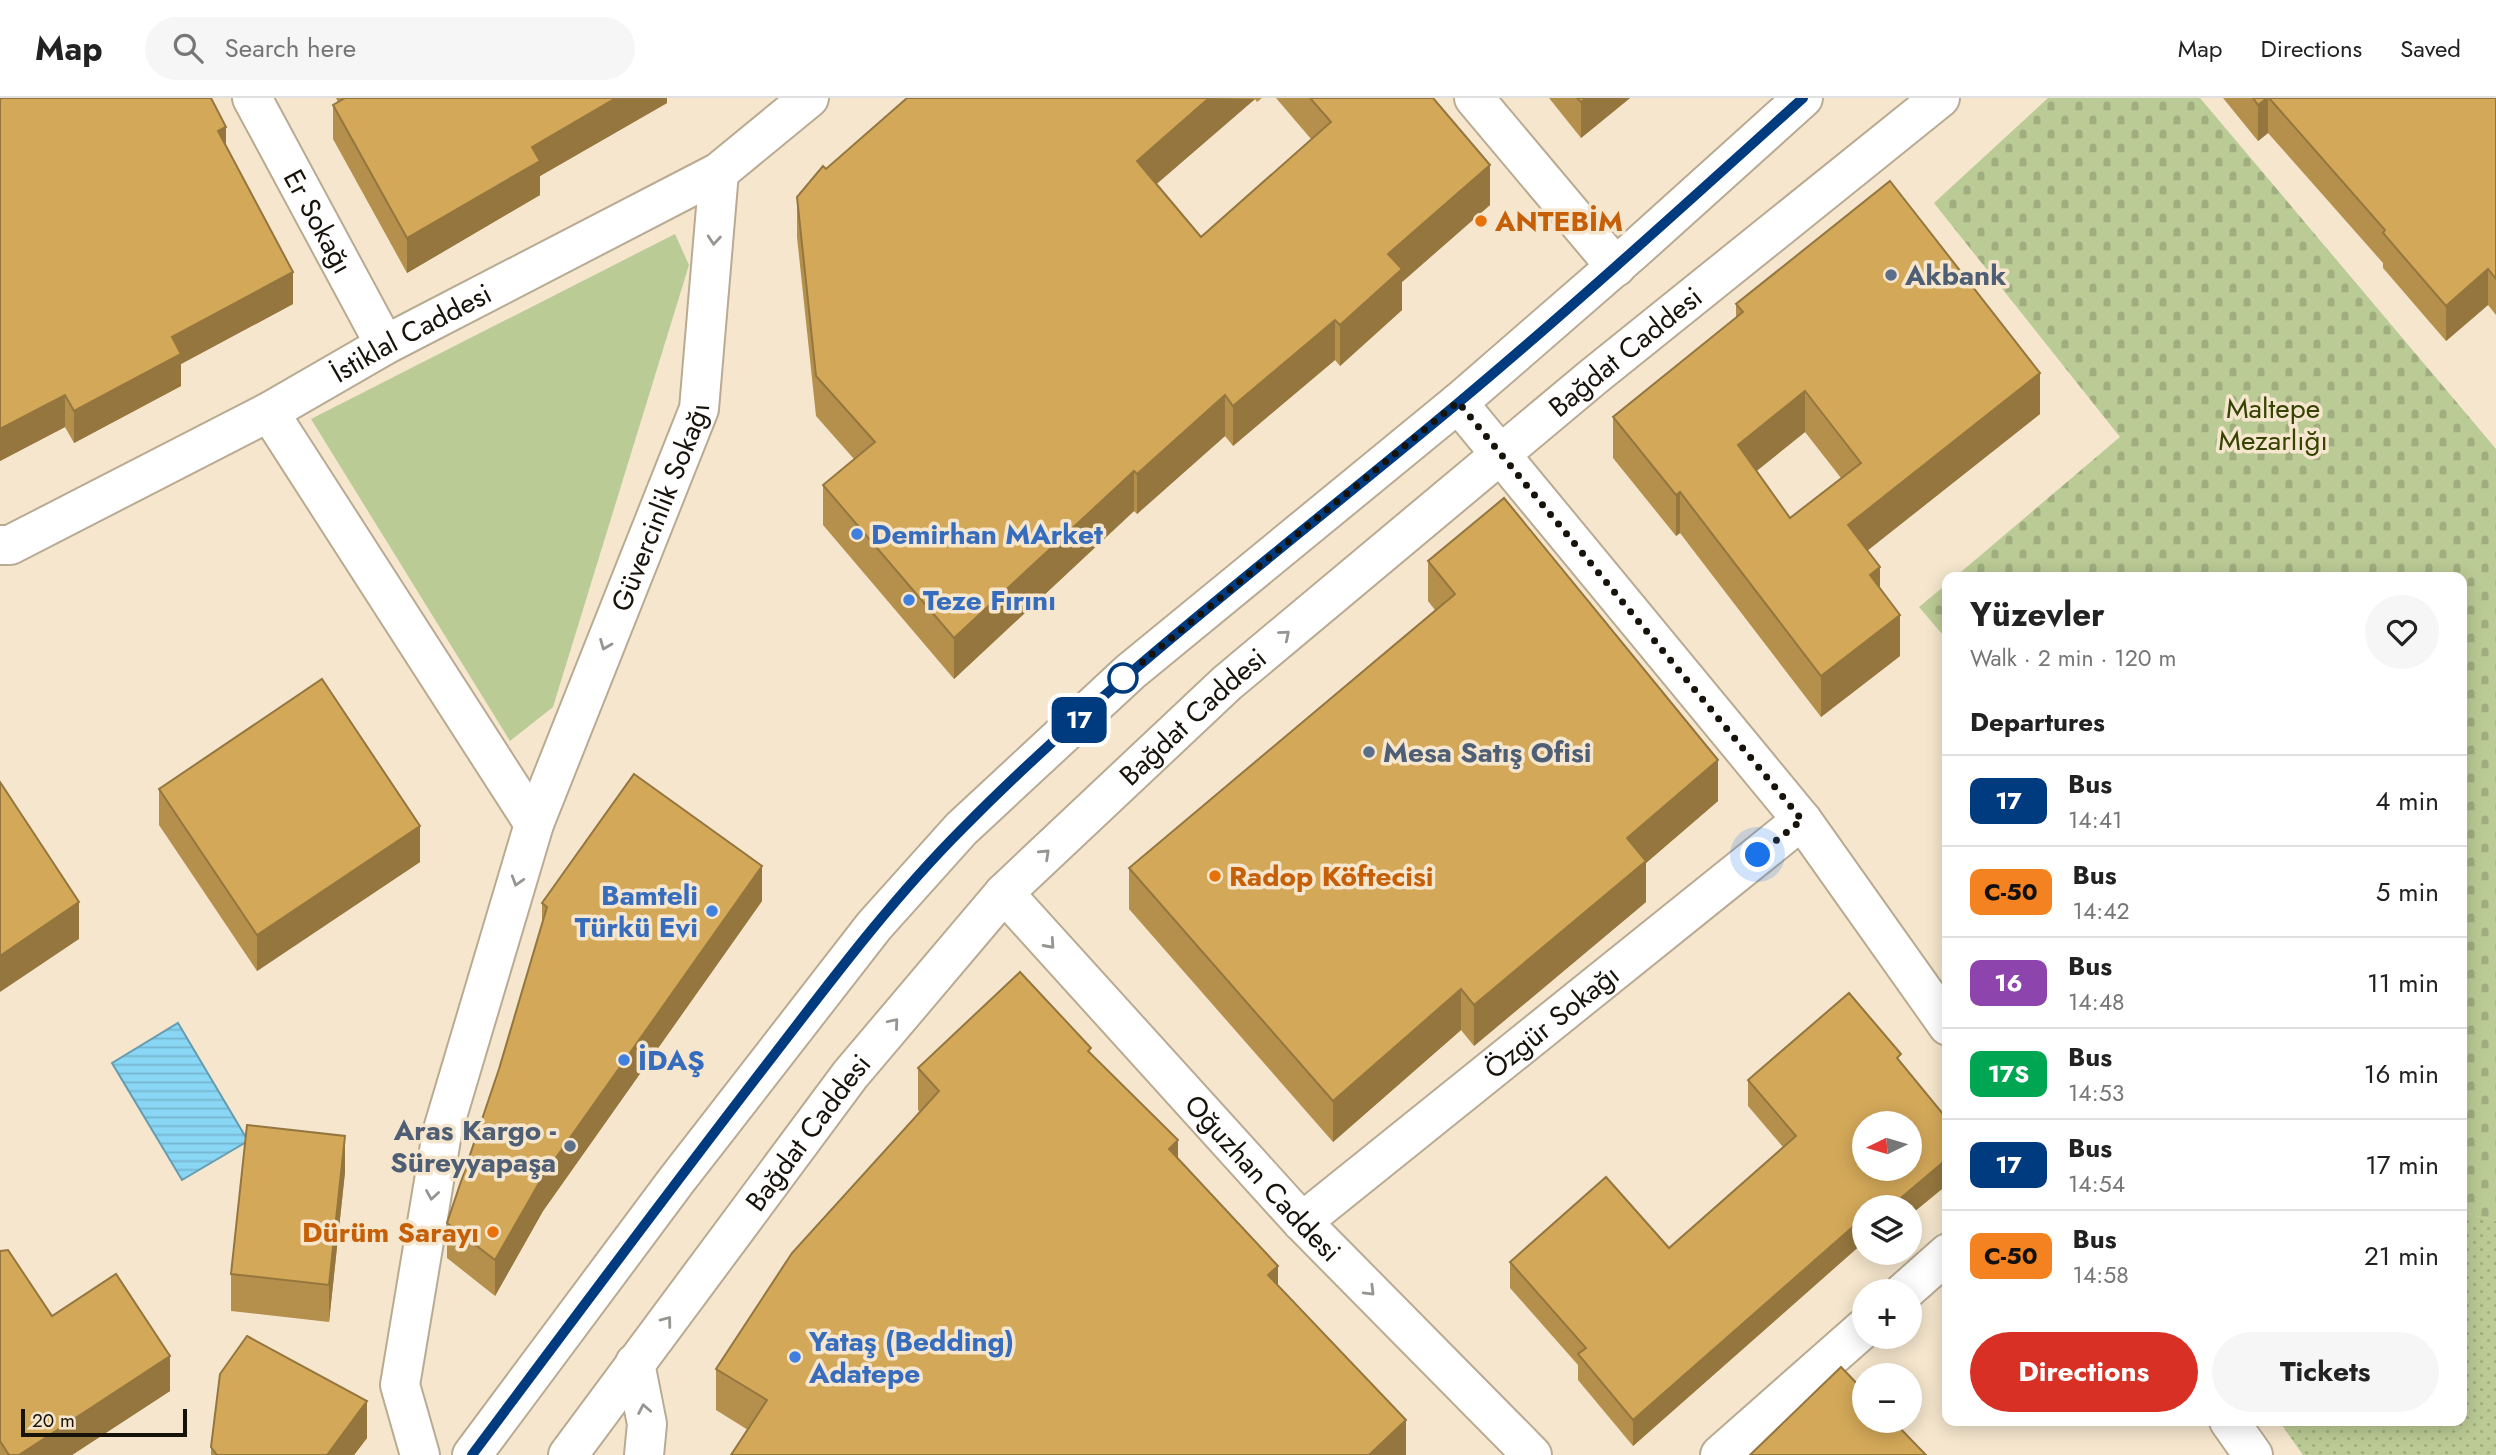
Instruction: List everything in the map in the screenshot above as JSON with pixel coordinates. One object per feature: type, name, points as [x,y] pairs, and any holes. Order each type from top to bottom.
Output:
[{"type":"street","name":"Er Sokağı","points":[[252,98],[385,345]]},
{"type":"street","name":"İstiklal Caddesi","points":[[0,545],[10,545],[269,412],[385,345],[719,172],[810,98]]},
{"type":"street","points":[[1474,98],[1616,267]]},
{"type":"street","points":[[472,1455],[676,1181],[866,936],[961,829],[1130,672],[1458,402],[1616,267],[1803,98]]},
{"type":"street","name":"Bağdat Caddesi","points":[[568,1455],[850,1075],[1004,893],[1227,684],[1500,454],[1940,98]]},
{"type":"street","name":"Güvercinlik Sokağı","points":[[419,1455],[400,1385],[442,1133],[534,824],[699,409],[719,172]]},
{"type":"street","points":[[1458,402],[1802,820],[1942,1018]]},
{"type":"street","points":[[269,412],[534,824]]},
{"type":"street","name":"Özgür Sokağı","points":[[1302,1222],[1802,820]]},
{"type":"street","name":"Oğuzhan Caddesi","points":[[1004,893],[1302,1222],[1532,1455]]},
{"type":"street","points":[[1919,1279],[1942,1258]]},
{"type":"street","points":[[1720,1455],[1852,1339]]},
{"type":"street","points":[[635,1363],[647,1424],[644,1455]]},
{"type":"street","points":[[2233,1426],[2253,1455]]},
{"type":"green space","name":"Maltepe Mezarlığı","points":[[2048,98],[2200,98],[2496,449],[2496,1221],[2467,1213],[2467,572],[1961,572],[2120,437],[1934,203]]},
{"type":"green space","points":[[675,234],[689,265],[553,707],[510,741],[311,419]]},
{"type":"green space","points":[[1942,588],[1942,634],[1919,607]]},
{"type":"green space","points":[[2467,1213],[2496,1221],[2496,1455],[2303,1455],[2283,1426],[2467,1426]]},
{"type":"water","points":[[178,1023],[248,1141],[182,1180],[112,1063]]},
{"type":"building","points":[[211,98],[226,127],[218,131],[293,272],[172,337],[181,354],[74,411],[65,395],[0,429],[0,99]]},
{"type":"building","points":[[345,98],[616,98],[532,147],[540,161],[407,238],[333,105]]},
{"type":"building","points":[[907,98],[1209,98],[1137,161],[1201,237],[1331,122],[1310,98],[1433,98],[1490,165],[1388,254],[1402,269],[1340,325],[1335,320],[1233,406],[1225,395],[1137,474],[1134,471],[954,638],[823,485],[875,442],[816,376],[797,197],[823,166],[826,169]]},
{"type":"building","points":[[2253,98],[2267,98],[2258,105]]},
{"type":"building","points":[[2269,98],[2496,98],[2496,279],[2488,269],[2446,306],[2383,233],[2385,230]]},
{"type":"building","points":[[1890,181],[2040,373],[1848,525],[1880,567],[1870,575],[1900,615],[1821,676],[1680,492],[1676,495],[1613,417],[1743,312],[1736,304]],"holes":[[[1805,391],[1861,463],[1790,518],[1738,445]]]},
{"type":"building","points":[[1504,498],[1718,760],[1627,838],[1646,861],[1474,1005],[1461,989],[1333,1101],[1129,868],[1455,594],[1428,561]]},
{"type":"building","points":[[322,679],[420,826],[257,935],[159,789]]},
{"type":"building","points":[[634,774],[762,866],[543,1176],[495,1260],[447,1223],[499,1069],[547,907],[542,903]]},
{"type":"building","points":[[0,782],[79,902],[0,956]]},
{"type":"building","points":[[1020,972],[1091,1048],[1088,1051],[1178,1140],[1169,1149],[1278,1266],[1268,1275],[1406,1420],[1369,1455],[731,1455],[767,1400],[716,1369],[792,1253],[939,1091],[918,1068]]},
{"type":"building","points":[[1849,993],[1901,1054],[1897,1058],[1942,1113],[1942,1163],[1922,1180],[1922,1111],[1852,1111],[1852,1181],[1921,1181],[1904,1195],[1852,1195],[1852,1228],[1633,1420],[1578,1354],[1586,1348],[1510,1262],[1606,1177],[1669,1248],[1796,1136],[1748,1080]]},
{"type":"building","points":[[247,1125],[345,1136],[329,1285],[231,1274]]},
{"type":"building","points":[[8,1250],[52,1316],[116,1274],[170,1356],[19,1455],[9,1455],[0,1441],[0,1251]]},
{"type":"building","points":[[247,1336],[367,1401],[327,1455],[217,1455],[211,1447],[220,1374]]},
{"type":"building","points":[[1841,1367],[1852,1378],[1852,1433],[1905,1433],[1926,1455],[1750,1455]]},
{"type":"bus line","name":"17","points":[[472,1455],[676,1181],[841,968],[874,926],[961,829],[1130,672],[1458,402],[1632,252],[1803,98]]},
{"type":"place","name":"ANTEBİM","points":[[1481,221]]},
{"type":"place","name":"Akbank","points":[[1891,275]]},
{"type":"place","name":"Demirhan MArket","points":[[857,534]]},
{"type":"place","name":"Teze Fırını","points":[[909,600]]},
{"type":"place","name":"Mesa Satış Ofisi","points":[[1369,752]]},
{"type":"place","name":"Radop Köftecisi","points":[[1215,876]]},
{"type":"place","name":"Bamteli Türkü Evi","points":[[712,911]]},
{"type":"place","name":"İDAŞ","points":[[624,1060]]},
{"type":"place","name":"Aras Kargo - Süreyyapaşa","points":[[570,1146]]},
{"type":"place","name":"Dürüm Sarayı","points":[[493,1232]]},
{"type":"place","name":"Yataş (Bedding) Adatepe","points":[[795,1357]]},
{"type":"route","points":[[1123,678],[1458,402],[1802,820],[1758,855]]}]
